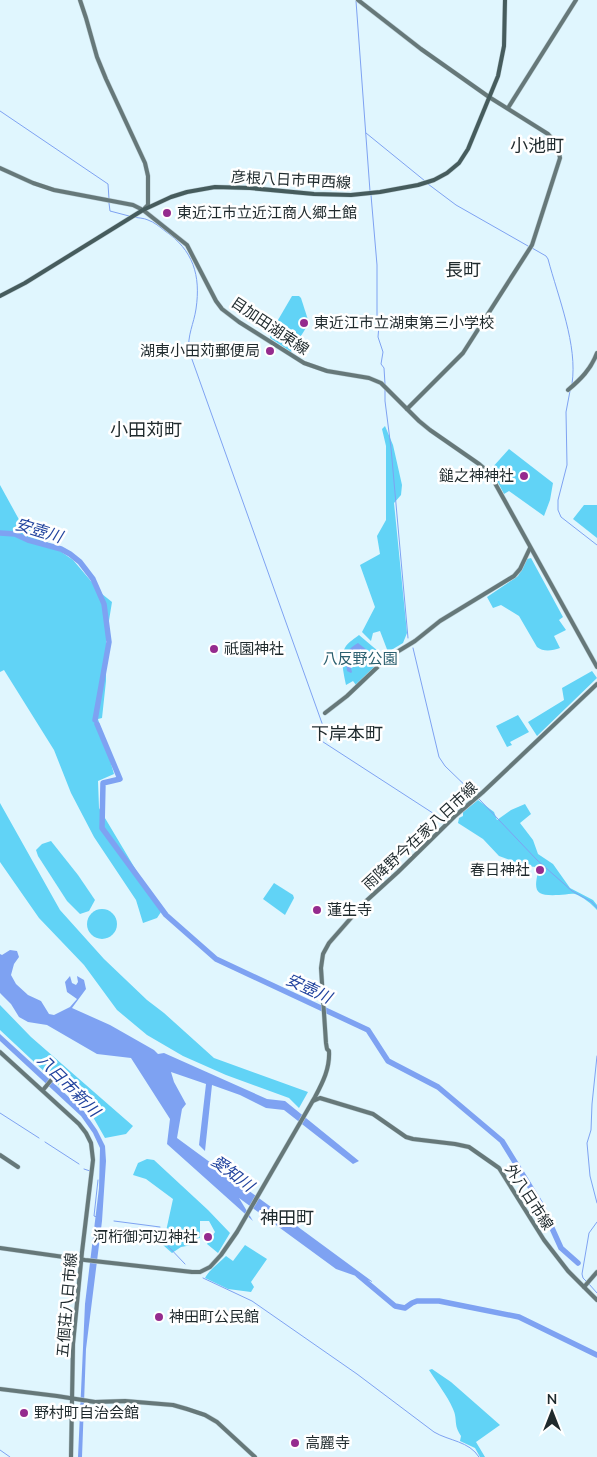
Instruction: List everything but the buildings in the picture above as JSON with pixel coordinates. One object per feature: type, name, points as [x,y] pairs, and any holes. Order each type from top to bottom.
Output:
[{"type":"main road","points":[[0,168],[54,190],[132,205],[144,210],[148,205],[146,168],[97,57],[80,0]]},
{"type":"main road","points":[[358,0],[420,49],[489,97],[548,134],[557,144],[560,158],[530,247],[463,353],[407,409]]},
{"type":"main road","name":"彦根八日市甲西線","points":[[0,296],[25,284],[144,210],[171,197],[187,192],[215,187],[250,188],[340,196],[374,193],[428,182],[452,169],[463,157],[472,141],[498,76],[503,56],[505,0]]},
{"type":"main road","points":[[508,108],[576,0]]},
{"type":"main road","name":"目加田湖東線","points":[[144,210],[188,245],[216,301],[222,309],[239,322],[304,363],[327,371],[370,378],[382,383],[430,430],[488,471],[597,668]]},
{"type":"main road","points":[[568,390],[586,373],[597,353]]},
{"type":"main road","points":[[324,713],[347,696],[388,658],[415,641],[440,621],[514,576],[520,569],[530,548]]},
{"type":"main road","name":"雨降野今在家八日市線","points":[[0,1248],[83,1260],[192,1272],[200,1272],[216,1262],[313,1101],[330,1062],[327,1049],[321,968],[323,954],[329,943],[366,902],[597,684]]},
{"type":"main road","name":"五個荘八日市線","points":[[0,1052],[44,1089],[79,1124],[86,1133],[93,1151],[93,1169],[73,1344],[72,1457]]},
{"type":"main road","points":[[44,1089],[56,1075]]},
{"type":"main road","name":"外八日市線","points":[[313,1101],[320,1098],[377,1116],[413,1139],[455,1144],[469,1147],[478,1152],[499,1168],[544,1240],[568,1271],[588,1284],[597,1300]]},
{"type":"main road","points":[[0,1155],[18,1167]]},
{"type":"main road","points":[[588,1284],[597,1272]]},
{"type":"main road","points":[[0,1389],[95,1402],[125,1400],[143,1402],[173,1406],[196,1412],[216,1422],[255,1457]]},
{"type":"green space","points":[[292,296],[299,296],[301,298],[309,323],[291,352],[270,338],[271,332]]},
{"type":"green space","points":[[385,426],[393,445],[402,485],[401,495],[394,503],[407,633],[403,643],[388,652],[380,631],[373,633],[371,641],[362,632],[375,607],[360,565],[380,554],[377,536],[386,520],[386,446],[382,429]]},
{"type":"green space","points":[[509,449],[553,483],[550,500],[544,516],[509,491],[504,494],[491,469]]},
{"type":"green space","points":[[0,485],[22,525],[73,560],[102,594],[112,602],[106,639],[106,681],[102,718],[98,719],[114,774],[98,781],[99,808],[161,912],[157,918],[143,923],[136,900],[94,837],[71,793],[54,750],[4,670],[0,672]]},
{"type":"green space","points":[[584,505],[597,505],[597,538],[573,519]]},
{"type":"green space","points":[[531,558],[563,617],[559,620],[566,630],[554,636],[560,648],[557,649],[539,649],[519,616],[501,605],[493,608],[487,597],[518,576],[527,559]]},
{"type":"green space","name":"八反野公園","points":[[359,635],[385,657],[356,685],[353,681],[346,685],[343,665],[344,650]]},
{"type":"green space","points":[[592,671],[597,678],[537,736],[528,722],[564,700],[562,688]]},
{"type":"green space","points":[[518,715],[529,732],[510,742],[512,745],[507,747],[496,726]]},
{"type":"green space","points":[[478,800],[494,812],[497,820],[511,810],[525,804],[531,814],[520,823],[533,840],[538,854],[553,864],[570,888],[593,900],[597,905],[597,910],[593,905],[575,894],[541,894],[538,892],[536,885],[538,872],[536,867],[526,866],[499,856],[483,839],[458,823],[459,818],[463,816],[463,812]]},
{"type":"green space","points":[[0,803],[60,910],[104,959],[147,1000],[214,1058],[308,1092],[299,1108],[289,1098],[226,1075],[183,1056],[147,1035],[117,1010],[84,965],[39,918],[0,862]]},
{"type":"green space","points":[[51,841],[95,900],[89,911],[80,914],[67,901],[38,856],[36,850],[42,844]]},
{"type":"green space","points":[[274,883],[293,895],[294,898],[285,915],[263,899]]},
{"type":"green space","points":[[102,909],[108,910],[116,918],[116,930],[108,938],[102,939],[96,938],[88,930],[87,924],[88,918],[96,910]]},
{"type":"green space","points":[[0,1005],[31,1037],[133,1126],[126,1134],[105,1138],[93,1117],[0,1030]]},
{"type":"green space","points":[[147,1159],[154,1160],[230,1233],[218,1253],[207,1244],[215,1232],[209,1221],[200,1221],[200,1238],[192,1239],[192,1245],[181,1247],[172,1253],[163,1245],[173,1199],[146,1179],[133,1175],[138,1163]]},
{"type":"green space","points":[[245,1245],[267,1259],[251,1282],[254,1287],[251,1292],[228,1289],[205,1278],[226,1256],[233,1261]]},
{"type":"green space","points":[[432,1369],[451,1382],[500,1425],[476,1442],[485,1457],[480,1457],[475,1448],[460,1441],[461,1436],[457,1428],[453,1409],[429,1370]]},
{"type":"shaded area","points":[[358,643],[367,650],[364,653],[359,651],[360,657],[372,656],[368,660],[361,659],[351,668],[351,673],[347,671],[347,654]]},
{"type":"shaded area","points":[[10,950],[17,951],[19,957],[14,964],[11,975],[16,984],[28,995],[41,1001],[49,1014],[54,1015],[70,1007],[77,999],[67,992],[65,982],[70,976],[72,983],[76,985],[78,982],[77,976],[84,980],[86,989],[72,1008],[110,1025],[158,1054],[164,1053],[267,1099],[285,1101],[359,1161],[353,1164],[284,1110],[266,1108],[240,1095],[212,1085],[205,1151],[199,1145],[206,1084],[171,1072],[174,1082],[186,1104],[182,1109],[177,1138],[373,1282],[336,1269],[239,1198],[253,1221],[167,1144],[170,1119],[131,1058],[97,1054],[47,1025],[28,1022],[19,1017],[11,1004],[0,993],[0,954],[2,955]]},
{"type":"shaded area","name":"八日市新川","points":[[0,1034],[83,1110],[97,1130],[105,1146],[106,1161],[102,1221],[86,1349],[82,1457],[78,1457],[85,1304],[99,1188],[100,1148],[93,1133],[81,1116],[0,1041]]},
{"type":"waterway","points":[[356,1],[370,191]]},
{"type":"waterway","points":[[0,111],[108,184],[109,199]]},
{"type":"waterway","points":[[366,133],[425,181]]},
{"type":"waterway","points":[[428,184],[456,205],[528,246]]},
{"type":"waterway","points":[[371,195],[377,265],[378,337],[383,352],[381,364],[384,368],[385,384]]},
{"type":"waterway","points":[[109,203],[110,211],[129,216]]},
{"type":"waterway","points":[[133,217],[152,222],[175,238],[193,264],[196,274],[197,297],[189,340],[189,351],[323,726],[317,738],[442,819]]},
{"type":"waterway","points":[[532,248],[548,259],[562,305],[570,337],[573,369],[572,384]]},
{"type":"waterway","points":[[385,388],[408,638]]},
{"type":"waterway","points":[[570,391],[566,412],[567,465],[558,500],[558,510],[561,517],[597,545]]},
{"type":"waterway","name":"安壺川","points":[[0,533],[15,534],[28,540],[61,549],[80,562],[93,579],[104,604],[109,642],[95,720]]},
{"type":"waterway","points":[[413,648],[439,757],[445,766],[476,796]]},
{"type":"waterway","points":[[370,657],[376,655],[384,656]]},
{"type":"waterway","name":"安壺川","points":[[97,724],[120,779],[103,783],[102,828],[166,915],[216,959],[368,1030],[388,1061],[438,1087],[502,1141],[542,1206],[561,1248],[578,1263]]},
{"type":"waterway","points":[[479,799],[537,860],[572,891],[592,902],[597,908]]},
{"type":"waterway","points":[[597,1056],[591,1130],[587,1143],[590,1176],[597,1203]]},
{"type":"waterway","points":[[0,1113],[39,1138]]},
{"type":"waterway","points":[[45,1142],[79,1164]]},
{"type":"waterway","points":[[84,1169],[90,1171]]},
{"type":"waterway","points":[[97,1217],[94,1216],[98,1180]]},
{"type":"waterway","points":[[114,1221],[160,1227]]},
{"type":"waterway","points":[[586,1281],[582,1274],[589,1233],[597,1222]]},
{"type":"waterway","points":[[169,1229],[166,1244],[185,1264]]},
{"type":"waterway","name":"愛知川","points":[[358,1275],[395,1306],[405,1308],[417,1301],[439,1301],[519,1317],[597,1355]]},
{"type":"waterway","points":[[203,1278],[252,1301],[357,1374],[434,1432],[464,1444],[479,1457]]},
{"type":"waterway","points":[[589,1284],[597,1293]]},
{"type":"waterway","points":[[0,1450],[10,1457]]},
{"type":"place","name":"東近江市立近江商人郷土館","points":[[167,213]]},
{"type":"place","name":"東近江市立湖東第三小学校","points":[[304,323]]},
{"type":"place","name":"湖東小田苅郵便局","points":[[270,351]]},
{"type":"place","name":"鎚之神神社","points":[[524,476]]},
{"type":"place","name":"祇園神社","points":[[214,649]]},
{"type":"place","name":"春日神社","points":[[540,870]]},
{"type":"place","name":"蓮生寺","points":[[317,910]]},
{"type":"place","name":"河桁御河辺神社","points":[[208,1237]]},
{"type":"place","name":"神田町公民館","points":[[159,1317]]},
{"type":"place","name":"野村町自治会館","points":[[24,1413]]},
{"type":"place","name":"高麗寺","points":[[295,1443]]},
{"type":"district","name":"小池町","points":[[537,146]]},
{"type":"district","name":"長町","points":[[463,270]]},
{"type":"district","name":"小田苅町","points":[[146,430]]},
{"type":"district","name":"下岸本町","points":[[347,734]]},
{"type":"district","name":"神田町","points":[[287,1218]]}]
